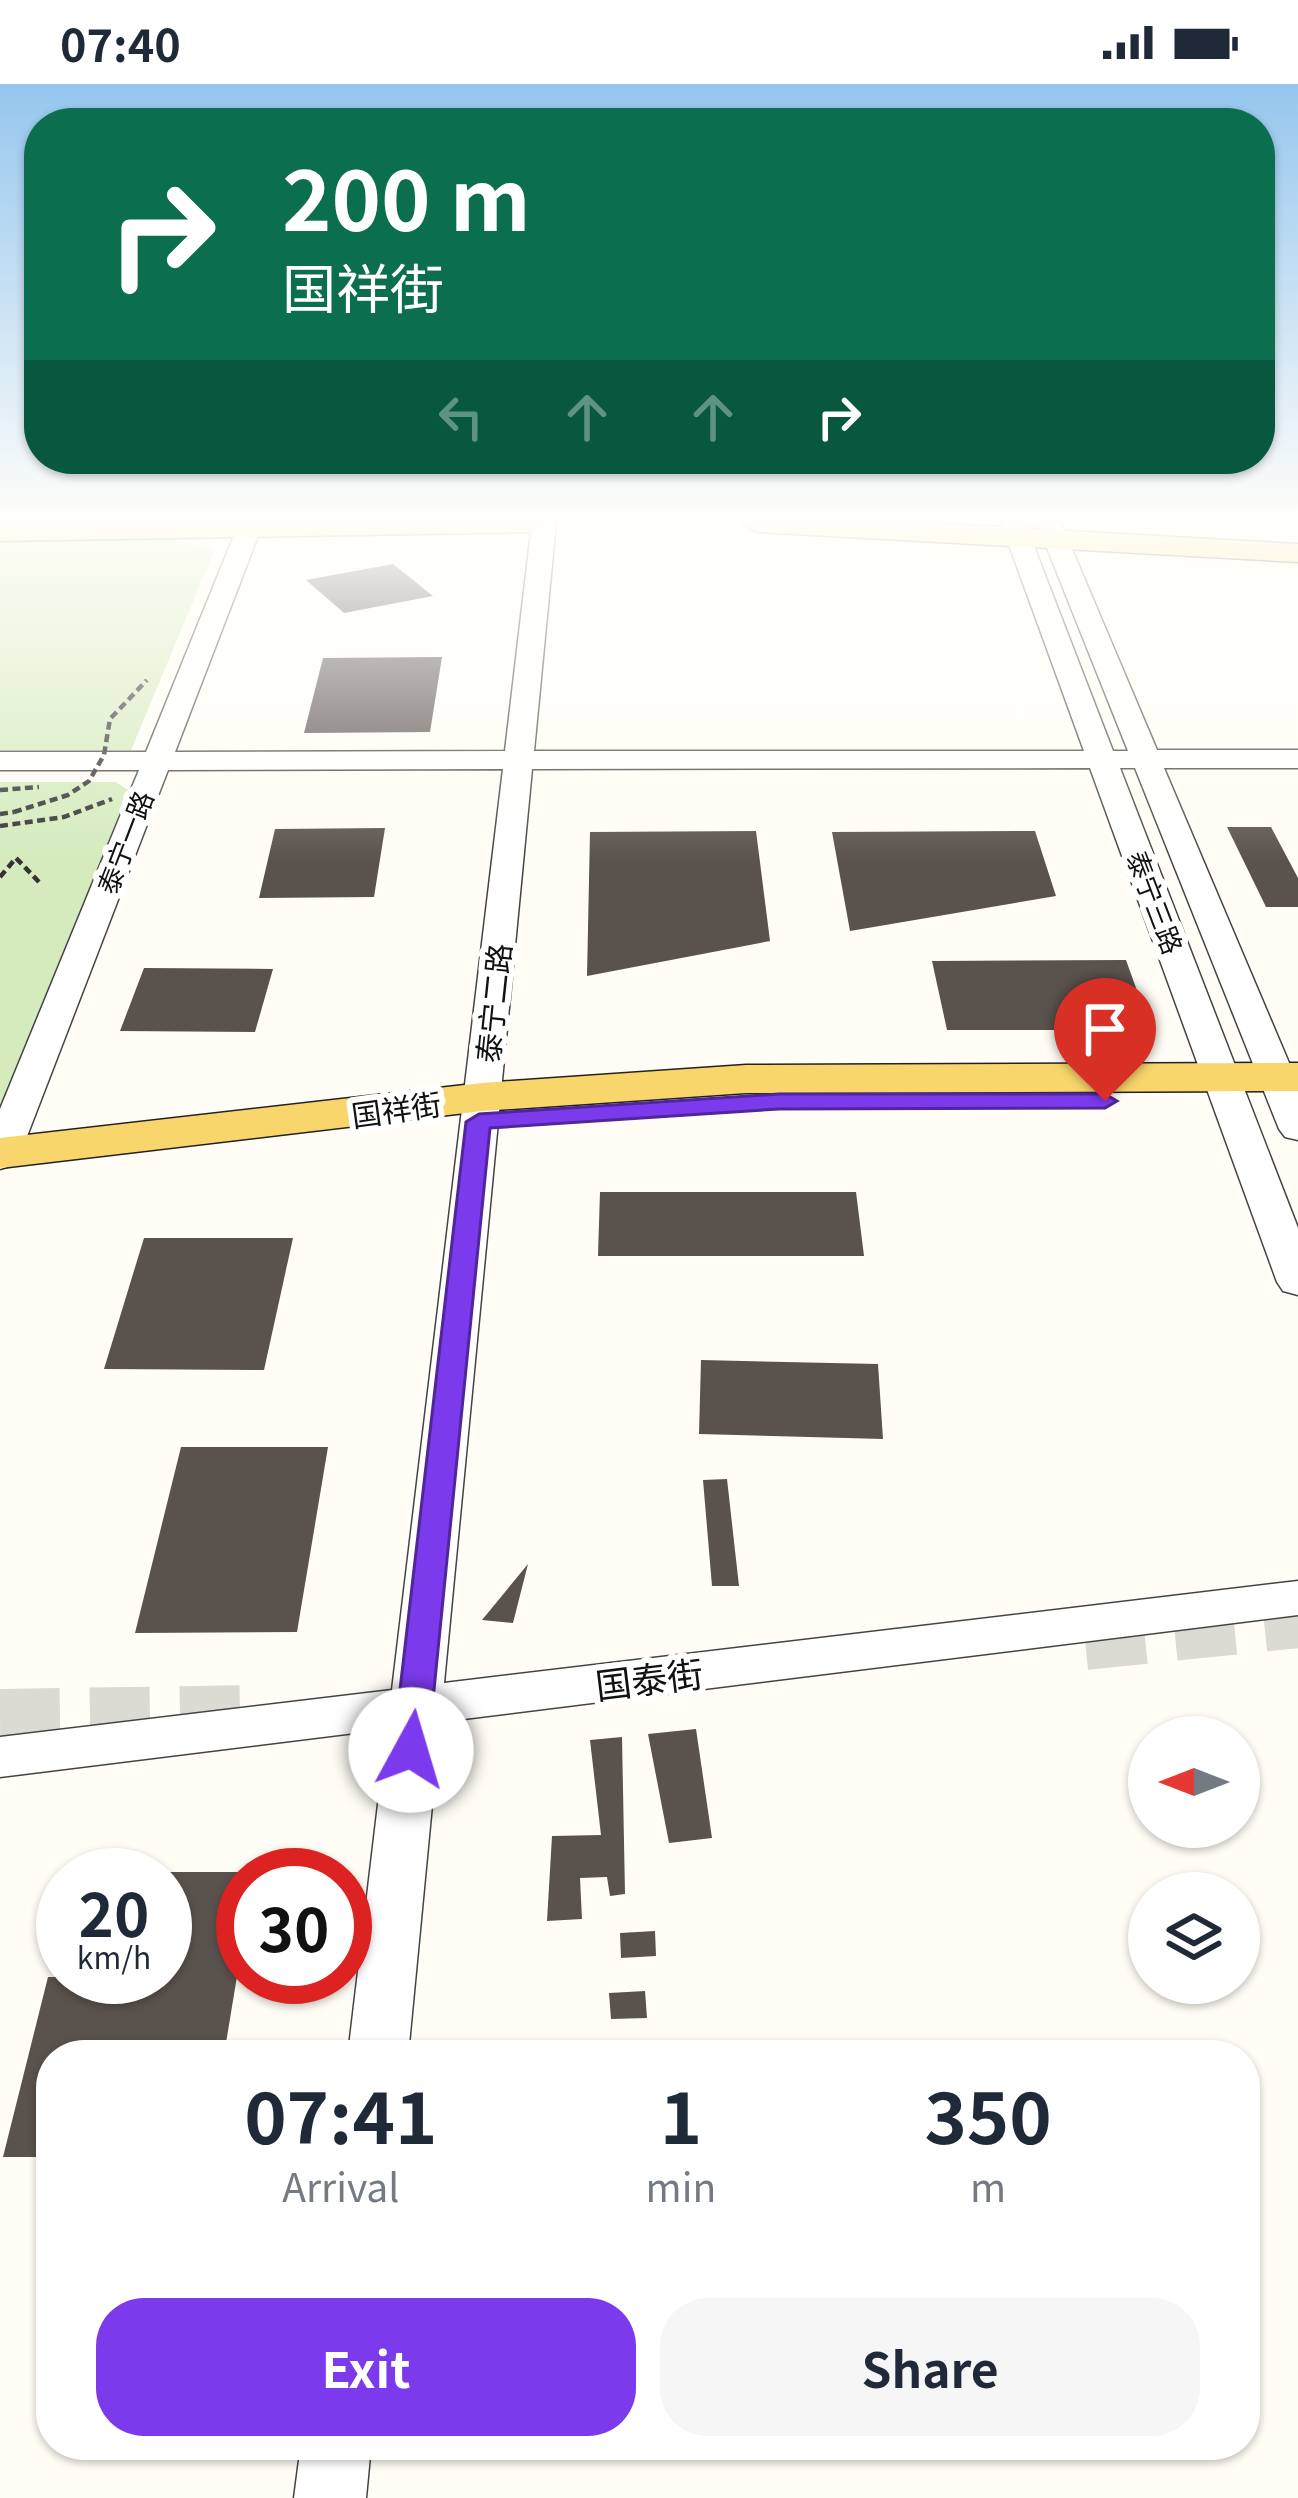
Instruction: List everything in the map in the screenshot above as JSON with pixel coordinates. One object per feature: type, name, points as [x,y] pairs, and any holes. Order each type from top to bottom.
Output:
[{"type":"main road","name":"国祥街","points":[[1,1159],[480,1109],[1226,1088],[1291,1096]]},
{"type":"street","name":"泰宁一路","points":[[1,1159],[206,636]]},
{"type":"street","name":"泰宁二路","points":[[380,2040],[531,636]]},
{"type":"street","name":"泰宁三路","points":[[1055,636],[1298,1282]]},
{"type":"street","name":"泰宁三路","points":[[1095,636],[1291,1096]]},
{"type":"street","points":[[0,761],[517,766],[1148,765],[1298,759]]},
{"type":"street","points":[[0,771],[154,765]]},
{"type":"street","points":[[1148,765],[1298,771]]},
{"type":"street","name":"国泰街","points":[[0,1757],[1298,1598]]},
{"type":"street","points":[[330,2498],[334,2460]]},
{"type":"path","points":[[0,814],[68,796],[89,781],[104,755],[110,719],[147,680]]},
{"type":"path","points":[[0,790],[49,786]]},
{"type":"path","points":[[0,826],[64,817],[122,795]]},
{"type":"path","points":[[0,877],[16,858],[39,882]]},
{"type":"green space","points":[[0,636],[179,636],[131,750],[0,750]]},
{"type":"green space","points":[[0,782],[116,782],[129,791],[0,1118]]},
{"type":"building","points":[[442,657],[430,732],[304,733],[323,658]]},
{"type":"building","points":[[1227,827],[1271,827],[1298,878],[1298,907],[1266,907]]},
{"type":"building","points":[[385,828],[374,897],[259,898],[275,829]]},
{"type":"building","points":[[756,831],[770,941],[587,976],[590,832]]},
{"type":"building","points":[[1035,831],[1056,896],[850,931],[832,832]]},
{"type":"building","points":[[1126,960],[1140,999],[1083,1030],[947,1030],[932,961]]},
{"type":"building","points":[[144,968],[273,969],[255,1032],[120,1031]]},
{"type":"building","points":[[600,1192],[856,1192],[864,1256],[598,1256]]},
{"type":"building","points":[[144,1238],[293,1238],[264,1370],[104,1369]]},
{"type":"building","points":[[701,1360],[878,1364],[883,1439],[699,1434]]},
{"type":"building","points":[[181,1447],[328,1447],[297,1632],[135,1633]]},
{"type":"building","points":[[727,1479],[739,1586],[712,1586],[703,1480]]},
{"type":"building","points":[[528,1564],[513,1623],[482,1620]]},
{"type":"building","points":[[696,1729],[712,1838],[669,1843],[648,1734]]},
{"type":"building","points":[[622,1737],[625,1894],[610,1896],[607,1877],[580,1878],[582,1919],[547,1921],[552,1836],[601,1835],[590,1740]]},
{"type":"building","points":[[192,1872],[216,1872],[216,2004],[232,2004],[226,2040],[36,2040],[36,2157],[3,2157],[41,2004],[192,2004]]},
{"type":"building","points":[[655,1931],[656,1956],[621,1958],[620,1933]]},
{"type":"building","points":[[645,1991],[647,2018],[611,2019],[609,1993]]},
{"type":"tunnel","points":[[1085,1640],[1298,1618]]},
{"type":"tunnel","points":[[0,1719],[254,1715]]},
{"type":"route","points":[[411,1750],[479,1122],[779,1101],[1105,1101]]}]
